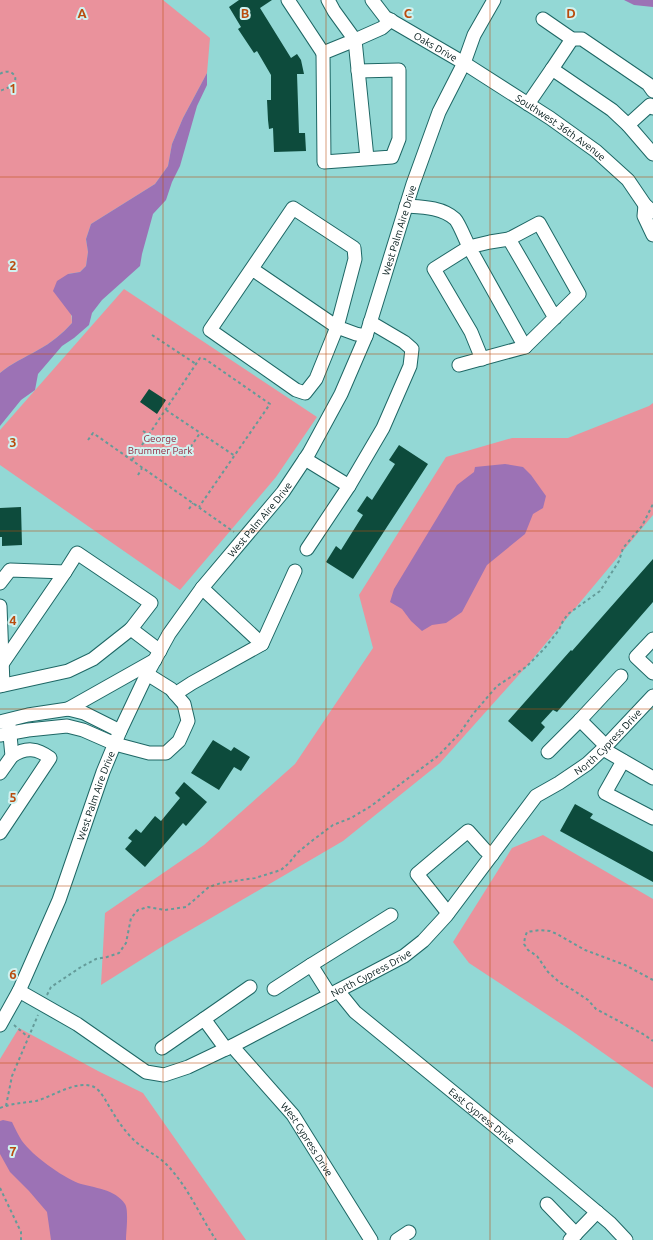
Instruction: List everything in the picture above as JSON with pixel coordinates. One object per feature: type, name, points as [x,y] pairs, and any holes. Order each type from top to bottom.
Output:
[{"type":"street","points":[[288,0],[323,54],[324,162],[392,156],[399,139],[399,70],[358,71]]},
{"type":"street","points":[[328,0],[355,40],[367,158]]},
{"type":"street","name":"Oaks Drive","points":[[372,0],[385,17],[464,63]]},
{"type":"street","name":"West Palm Aire Drive","points":[[0,1025],[19,991],[60,900],[103,772],[120,731],[147,674],[169,634],[202,588],[243,538],[284,492],[305,460],[341,394],[366,336],[406,206],[439,112],[464,63],[474,36],[494,0]]},
{"type":"street","points":[[543,19],[572,39],[582,39],[648,84],[653,91]]},
{"type":"street","points":[[323,54],[382,28],[391,20]]},
{"type":"street","points":[[528,104],[572,39]]},
{"type":"street","name":"Southwest 36th Avenue","points":[[464,63],[550,118],[596,151],[628,180],[649,214],[653,235]]},
{"type":"street","points":[[552,69],[612,110],[628,125],[653,154]]},
{"type":"street","points":[[628,125],[652,103]]},
{"type":"street","points":[[406,206],[425,207],[442,212],[456,219],[469,248],[525,347]]},
{"type":"street","points":[[293,208],[354,248],[355,259],[338,327],[316,379],[305,393],[296,390],[210,330],[293,208]]},
{"type":"street","points":[[459,365],[482,359],[525,347],[579,294],[539,223],[510,239],[490,242],[469,248],[434,269],[471,332],[482,359]]},
{"type":"street","points":[[510,239],[555,318]]},
{"type":"street","points":[[252,269],[338,327],[366,336]]},
{"type":"street","points":[[307,549],[349,486],[383,428],[410,366],[412,349],[404,342],[370,322]]},
{"type":"street","points":[[305,460],[349,486]]},
{"type":"street","points":[[0,606],[2,686],[68,671],[94,659],[132,629],[152,603],[77,553],[2,664]]},
{"type":"street","points":[[0,583],[10,570],[65,572]]},
{"type":"street","points":[[175,694],[262,644],[295,571]]},
{"type":"street","points":[[202,588],[262,644]]},
{"type":"street","points":[[12,756],[5,734],[4,721],[28,715],[68,709],[157,656],[132,629]]},
{"type":"street","points":[[653,638],[636,657],[653,673]]},
{"type":"street","points":[[5,734],[67,726],[83,730],[115,744],[149,753],[166,753],[179,741],[188,721],[184,704],[171,689],[147,674]]},
{"type":"street","points":[[548,752],[621,676]]},
{"type":"street","name":"North Cypress Drive","points":[[19,991],[77,1024],[146,1072],[164,1075],[188,1067],[229,1048],[404,956],[423,941],[448,913],[536,796],[559,783],[587,764],[653,696]]},
{"type":"street","points":[[68,709],[84,713],[120,731]]},
{"type":"street","points":[[580,720],[604,748],[653,778]]},
{"type":"street","points":[[0,773],[12,756],[21,750],[41,751],[50,758],[0,833]]},
{"type":"street","points":[[623,761],[605,793],[653,818]]},
{"type":"street","points":[[448,913],[417,874],[468,831],[485,850],[492,855]]},
{"type":"street","points":[[274,989],[391,915]]},
{"type":"street","name":"East Cypress Drive","points":[[311,966],[334,993],[597,1212],[626,1240]]},
{"type":"street","points":[[162,1048],[250,987]]},
{"type":"street","name":"West Cypress Drive","points":[[204,1019],[229,1048],[293,1115],[371,1240]]},
{"type":"street","points":[[548,1204],[573,1237],[597,1212]]},
{"type":"street","points":[[397,1240],[409,1232]]},
{"type":"path","points":[[0,74],[10,71],[15,79],[10,86],[0,91]]},
{"type":"path","points":[[152,335],[196,364]]},
{"type":"path","points":[[132,460],[200,358],[205,359],[270,404],[199,507]]},
{"type":"path","points":[[166,410],[234,456]]},
{"type":"path","points":[[143,431],[149,435]]},
{"type":"path","points":[[88,440],[93,433],[243,538]]},
{"type":"path","points":[[184,457],[200,433]]},
{"type":"path","points":[[138,475],[142,468]]},
{"type":"path","points":[[189,509],[193,503]]},
{"type":"path","points":[[6,1106],[12,1076],[42,1004],[51,987],[96,959],[119,953],[126,943],[131,918],[138,910],[148,907],[176,910],[186,907],[209,887],[221,883],[255,878],[281,870],[297,853],[313,840],[333,826],[351,818],[371,806],[438,756],[460,733],[473,714],[497,686],[526,667],[544,649],[559,630],[563,620],[568,614],[600,591],[618,561],[623,548],[642,526],[653,504]]},
{"type":"path","points":[[653,980],[625,965],[585,950],[550,931],[533,930],[527,932],[525,937],[524,944],[528,950],[537,956],[548,972],[559,982],[583,997],[596,1009],[643,1034],[653,1041]]},
{"type":"path","points":[[0,1108],[35,1101],[71,1087],[95,1087],[129,1135],[138,1145],[160,1159],[178,1178],[216,1240]]},
{"type":"path","points":[[0,1188],[21,1232],[21,1240]]},
{"type":"green space","points":[[0,0],[163,0],[210,38],[207,73],[183,118],[172,144],[168,166],[155,184],[91,224],[86,239],[88,252],[86,266],[80,272],[68,274],[72,323],[60,335],[0,373]]},
{"type":"green space","name":"George Brummer Park","points":[[124,289],[317,417],[276,477],[180,590],[0,465],[0,430]]},
{"type":"green space","points":[[653,403],[653,515],[526,667],[440,763],[343,841],[163,946],[101,985],[105,913],[204,845],[295,764],[373,648],[359,595],[446,457],[512,438],[568,438],[649,406]]},
{"type":"green space","points":[[543,835],[653,899],[653,1088],[572,1031],[469,963],[453,942],[512,848]]},
{"type":"green space","points":[[19,1028],[98,1071],[143,1093],[246,1240],[0,1240],[0,1059]]},
{"type":"shaded area","points":[[624,0],[653,0],[653,7],[634,5]]},
{"type":"shaded area","points":[[207,73],[207,85],[197,106],[180,166],[172,182],[166,200],[153,214],[140,266],[102,300],[92,313],[89,325],[62,346],[38,374],[35,390],[21,400],[0,426],[0,373],[60,335],[72,323],[72,316],[53,291],[57,281],[68,274],[80,272],[86,266],[88,252],[86,239],[91,224],[155,184],[168,166],[172,144],[183,118]]},
{"type":"shaded area","points":[[505,464],[523,467],[531,475],[546,496],[543,508],[533,514],[525,534],[487,565],[462,612],[446,623],[432,625],[422,631],[411,621],[402,609],[390,602],[394,589],[457,485],[474,472],[475,467]]},
{"type":"shaded area","points":[[3,1120],[12,1122],[27,1147],[56,1171],[71,1180],[110,1192],[121,1199],[125,1204],[127,1211],[126,1240],[51,1240],[47,1212],[10,1172],[0,1154],[0,1121]]},
{"type":"building","points":[[239,0],[272,0],[260,8],[291,58],[297,54],[301,60],[304,74],[297,74],[299,133],[305,133],[306,151],[274,152],[273,128],[269,129],[267,100],[271,100],[271,75],[257,51],[254,53],[238,29],[241,27],[229,7]]},
{"type":"building","points":[[149,389],[166,400],[157,414],[140,402]]},
{"type":"building","points":[[399,445],[428,464],[353,579],[326,562],[336,546],[341,550],[363,515],[357,511],[367,496],[372,500],[395,464],[389,460]]},
{"type":"building","points":[[21,507],[22,545],[2,546],[2,537],[0,537],[0,508]]},
{"type":"building","points":[[653,559],[653,602],[557,712],[553,710],[541,723],[545,727],[532,742],[508,721]]},
{"type":"building","points":[[213,740],[231,751],[234,747],[250,757],[241,771],[234,767],[219,790],[191,773]]},
{"type":"building","points":[[184,782],[207,802],[186,826],[183,823],[145,867],[125,849],[132,841],[128,838],[136,829],[141,833],[155,816],[161,821],[180,798],[175,793]]},
{"type":"building","points":[[575,804],[593,814],[590,818],[653,852],[653,882],[560,831]]}]
